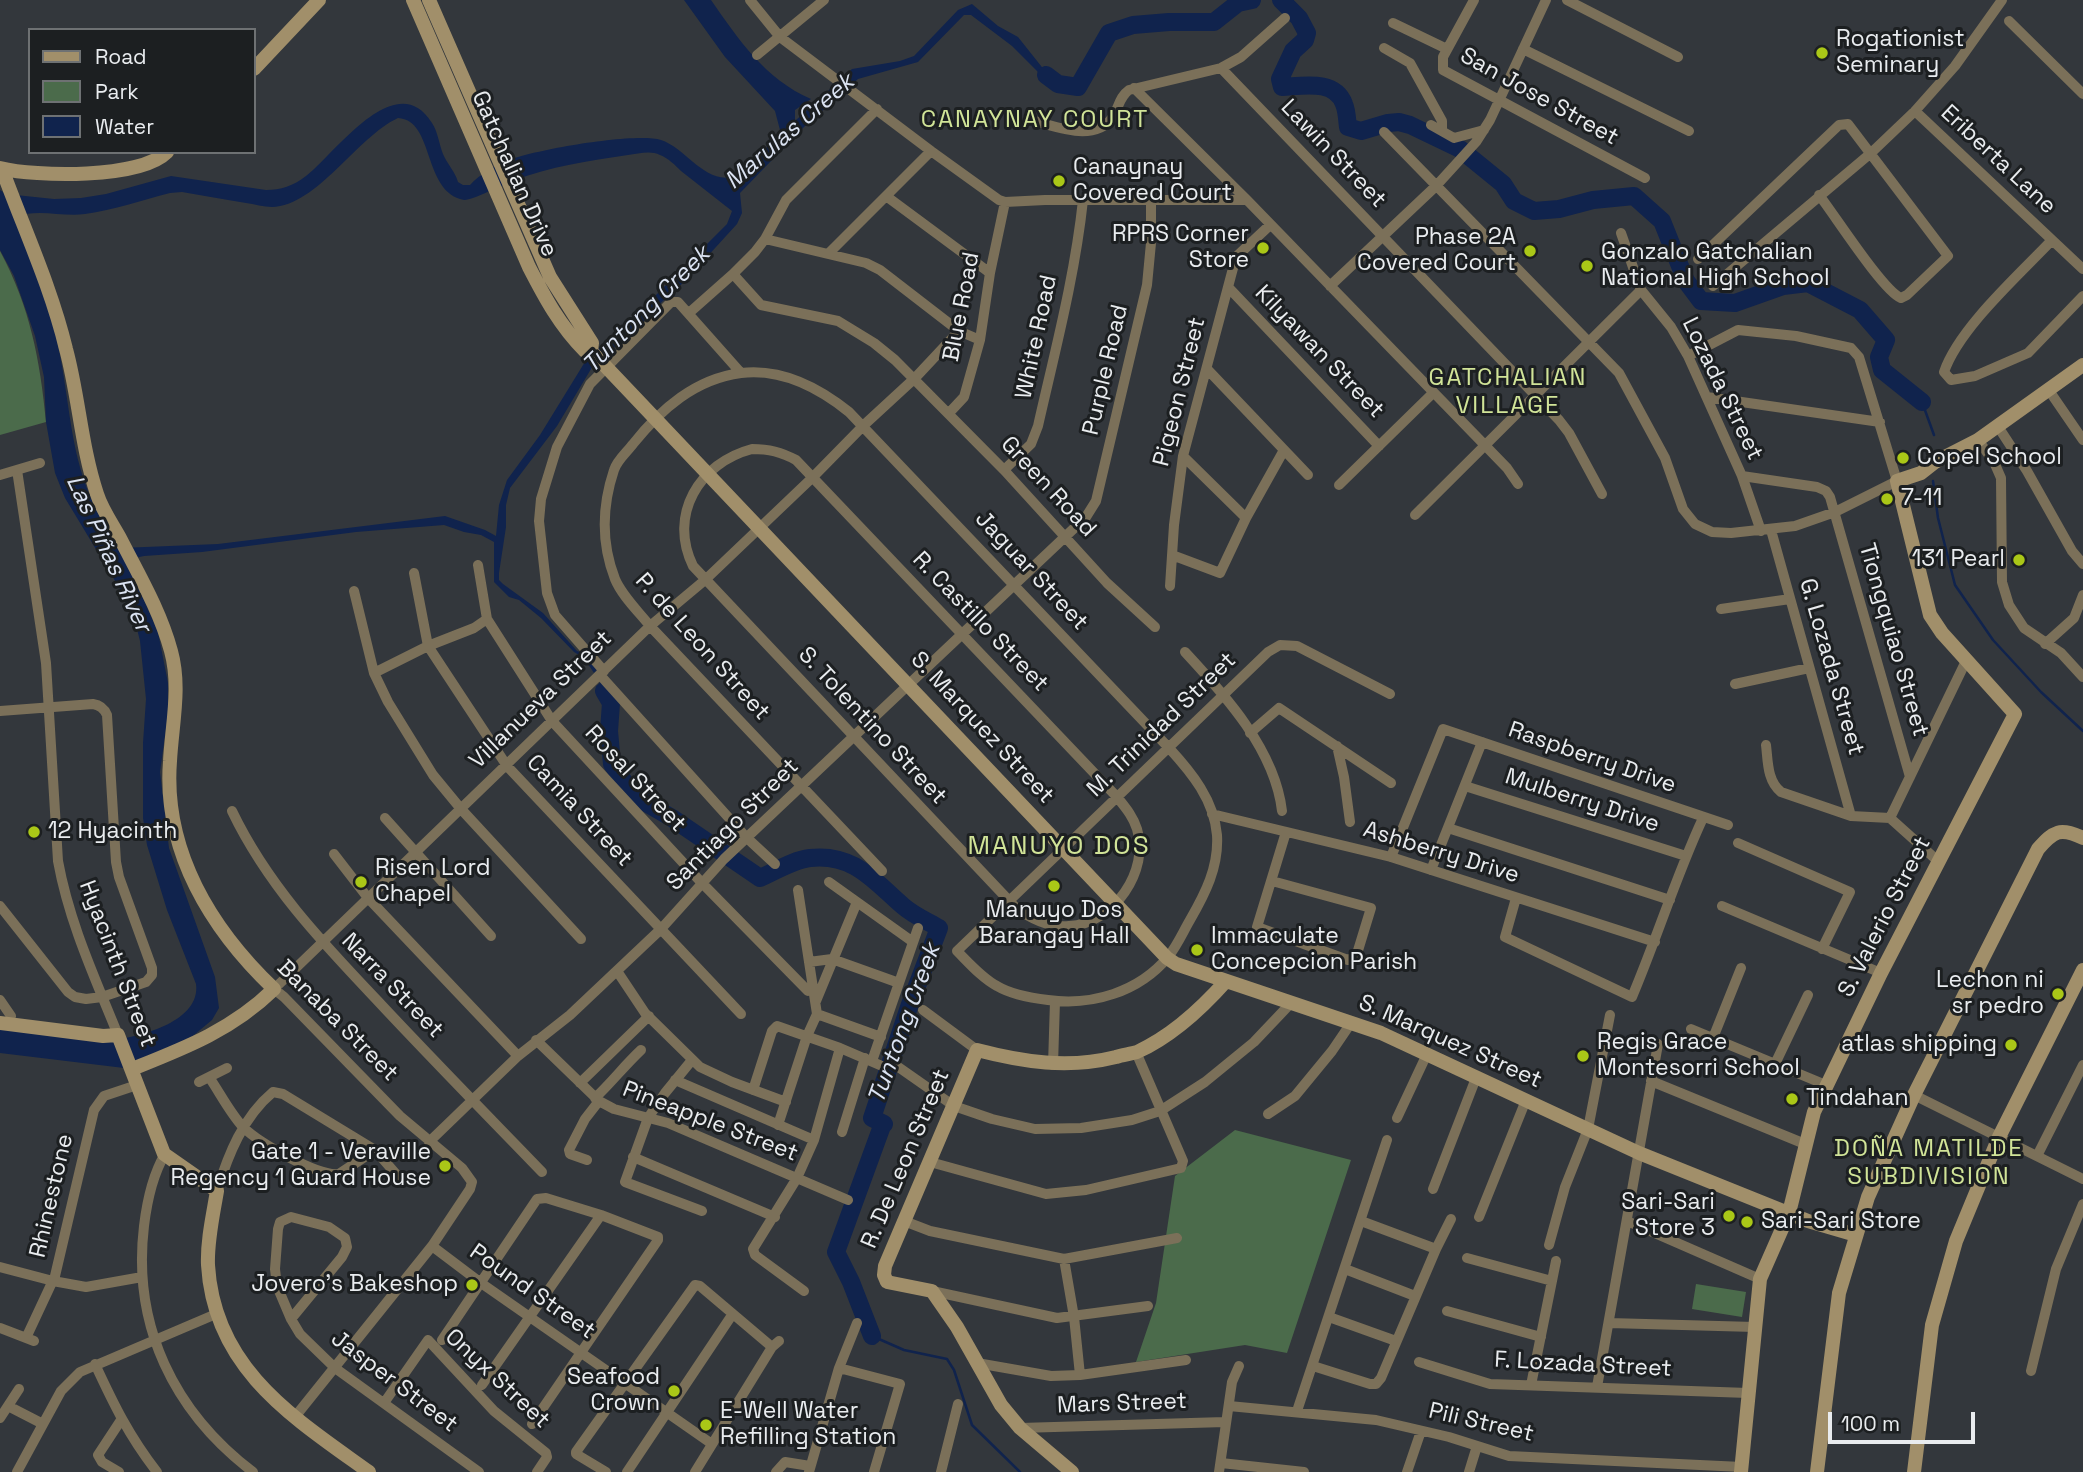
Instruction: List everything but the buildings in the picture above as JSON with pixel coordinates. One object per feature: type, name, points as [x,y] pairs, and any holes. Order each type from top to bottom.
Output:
[{"type":"street","points":[[256,67],[319,0]]},
{"type":"street","name":"Gatchalian Drive","points":[[413,0],[528,267],[548,304],[573,329]]},
{"type":"street","name":"Gatchalian Drive","points":[[429,0],[573,329],[585,351],[598,357]]},
{"type":"street","points":[[750,0],[780,37],[931,151],[1005,202],[1247,200]]},
{"type":"street","name":"San Jose Street","points":[[1474,0],[1447,49],[1442,61],[1443,71],[1645,178]]},
{"type":"street","points":[[1330,286],[1436,186],[1476,142],[1499,101],[1546,0]]},
{"type":"street","points":[[1567,0],[1678,57]]},
{"type":"street","points":[[1713,286],[1871,153],[1915,111],[1955,66],[2002,0]]},
{"type":"street","points":[[757,55],[818,2]]},
{"type":"street","points":[[1028,119],[1082,132],[1093,131],[1110,120],[1124,93],[1134,88],[1221,68],[1241,57],[1285,19]]},
{"type":"street","points":[[2009,21],[2083,94]]},
{"type":"street","points":[[1393,23],[1447,49]]},
{"type":"street","points":[[1384,48],[1410,63],[1441,121],[1442,131]]},
{"type":"street","points":[[1523,49],[1689,131]]},
{"type":"street","name":"Lawin Street","points":[[1221,68],[1536,395],[1569,433],[1602,494]]},
{"type":"street","points":[[1134,88],[1247,200],[1507,468],[1518,484]]},
{"type":"street","points":[[689,313],[733,274],[765,239],[786,200],[877,109]]},
{"type":"street","name":"Eriberta Lane","points":[[1915,111],[2083,269]]},
{"type":"street","points":[[1698,259],[1839,125],[1848,124],[1948,253],[1946,258],[1907,295],[1901,298],[1896,296],[1880,279],[1819,195]]},
{"type":"street","points":[[1431,125],[1454,138],[1484,130]]},
{"type":"street","points":[[1384,132],[1619,373],[1665,458],[1683,509],[1695,524],[1712,532],[1766,531],[1804,524],[1835,512],[1897,481],[1918,467],[1935,462],[1978,440],[2083,365]]},
{"type":"street","points":[[828,254],[931,151]]},
{"type":"street","points":[[1,169],[41,173],[111,171],[137,168],[160,159],[165,154]]},
{"type":"street","name":"Banaba Street","points":[[1,169],[50,293],[67,350],[82,444],[97,497],[157,608],[175,668],[177,682],[169,771],[173,817],[183,861],[207,909],[256,972],[284,997],[400,1116],[462,1168],[472,1182],[432,1246]]},
{"type":"street","points":[[886,195],[990,273]]},
{"type":"street","name":"White Road","points":[[1004,470],[1031,444],[1038,426],[1075,260],[1083,200]]},
{"type":"street","name":"Purple Road","points":[[1066,536],[1086,517],[1097,501],[1147,285],[1152,200]]},
{"type":"street","name":"Blue Road","points":[[949,414],[964,397],[980,340],[990,273],[1005,202]]},
{"type":"street","name":"Pigeon Street","points":[[1170,586],[1183,456],[1236,257],[1270,225]]},
{"type":"street","name":"Lozada Street","points":[[1621,233],[1640,290],[1671,327],[1688,356],[1766,531]]},
{"type":"street","points":[[765,239],[866,263],[880,270],[959,331],[980,340]]},
{"type":"street","points":[[2052,240],[1968,330],[1950,355],[1944,372],[1951,380],[1975,376],[2028,353],[2083,296]]},
{"type":"street","name":"Green Road","points":[[733,274],[761,305],[838,321],[874,343],[914,377],[1114,590],[1155,627]]},
{"type":"street","name":"Kilyawan Street","points":[[1228,288],[1379,446]]},
{"type":"street","points":[[1415,515],[1640,290]]},
{"type":"street","points":[[741,373],[689,313],[678,302],[671,302],[598,357],[590,384],[557,447],[541,499],[539,521],[547,593],[555,615],[600,676],[747,838],[775,864]]},
{"type":"street","points":[[1688,356],[1738,330],[1796,337],[1851,348],[1859,357],[1897,481],[1930,615],[1942,633],[1967,659],[1890,818]]},
{"type":"street","name":"Villanueva Street","points":[[132,1068],[229,1026],[250,1012],[650,626],[705,580],[760,528],[959,331]]},
{"type":"street","name":"S. Marquez Street","points":[[598,357],[1167,958],[1176,964],[1381,1033],[1639,1153],[1788,1213],[1856,1232]]},
{"type":"street","points":[[1207,369],[1308,475]]},
{"type":"street","name":"Jaguar Street","points":[[654,417],[685,393],[741,373],[778,374],[817,388],[864,425],[1015,584],[1170,748],[1198,783],[1207,799],[1217,835],[1212,876],[1205,894],[1167,958]]},
{"type":"street","points":[[2048,389],[2083,440]]},
{"type":"street","points":[[1339,485],[1433,393]]},
{"type":"street","points":[[1707,397],[1880,422]]},
{"type":"street","name":"P. de Leon Street","points":[[654,417],[615,467],[603,519],[616,582],[650,626],[882,871]]},
{"type":"street","points":[[1997,425],[2027,471],[2072,551],[2083,564]]},
{"type":"street","points":[[1978,440],[1994,462],[2001,478],[2001,565],[2009,605],[2024,628],[2061,653],[2083,677]]},
{"type":"street","name":"R. Castillo Street","points":[[708,473],[737,453],[752,449],[767,449],[796,460],[1117,797],[1131,815],[1139,842],[1136,874],[1114,903]]},
{"type":"street","points":[[1172,555],[1220,573],[1246,518],[1284,450]]},
{"type":"street","points":[[1183,456],[1246,518]]},
{"type":"street","points":[[0,475],[40,463]]},
{"type":"street","name":"Hyacinth Street","points":[[17,470],[46,663],[58,861],[62,884],[102,997],[164,1154]]},
{"type":"street","name":"S. Tolentino Street","points":[[708,473],[688,500],[683,527],[685,550],[705,580],[854,738],[1008,901],[1027,916],[1042,923],[1070,926],[1094,919],[1114,903]]},
{"type":"street","name":"Tiongquiao Street","points":[[1742,476],[1817,487],[1830,497],[1910,777]]},
{"type":"street","name":"G. Lozada Street","points":[[1766,531],[1790,599],[1852,816]]},
{"type":"street","name":"Santiago Street","points":[[429,1142],[518,1056],[570,1015],[617,971],[661,929],[701,882],[1066,536]]},
{"type":"street","name":"Rosal Street","points":[[478,565],[487,619],[552,721],[701,882],[808,991]]},
{"type":"street","name":"Camia Street","points":[[414,573],[428,646],[507,766],[741,1014]]},
{"type":"street","points":[[354,591],[374,673],[388,702],[433,775],[581,939]]},
{"type":"street","points":[[2045,644],[2074,618],[2083,595]]},
{"type":"street","points":[[1721,609],[1790,599]]},
{"type":"street","points":[[374,673],[428,646],[474,628],[487,619]]},
{"type":"street","name":"M. Trinidad Street","points":[[1055,1001],[1025,996],[996,985],[957,951],[1268,652],[1286,644],[1297,646],[1390,694]]},
{"type":"street","points":[[1185,652],[1225,696],[1250,733],[1271,769],[1282,811]]},
{"type":"street","name":"S. Valerio Street","points":[[1741,1470],[1760,1279],[1788,1213],[1814,1112],[1881,973],[2015,713],[1967,659]]},
{"type":"street","points":[[1735,684],[1809,668]]},
{"type":"street","points":[[0,711],[93,704],[100,705],[107,715],[116,862],[152,968],[152,975],[146,982],[102,997],[75,997],[68,992],[0,906]]},
{"type":"street","points":[[1250,733],[1279,708],[1391,783]]},
{"type":"street","name":"Raspberry Drive","points":[[1391,857],[1443,729],[1728,825]]},
{"type":"street","points":[[1431,870],[1482,743]]},
{"type":"street","points":[[1766,745],[1774,787],[1781,792],[1852,816],[1890,818],[1939,862]]},
{"type":"street","points":[[1337,746],[1350,822]]},
{"type":"street","name":"Mulberry Drive","points":[[1465,786],[1686,856]]},
{"type":"street","name":"Narra Street","points":[[232,811],[250,848],[275,885],[322,943],[542,1172]]},
{"type":"street","name":"Ashberry Drive","points":[[1212,814],[1391,857],[1655,942]]},
{"type":"street","points":[[384,818],[491,936]]},
{"type":"street","points":[[1516,898],[1505,937],[1632,997],[1703,818]]},
{"type":"street","points":[[1448,828],[1670,900]]},
{"type":"street","points":[[1817,1472],[1839,1293],[1868,1197],[1914,1095],[2038,849],[2057,832],[2069,831],[2083,838]]},
{"type":"street","points":[[1272,881],[1371,908],[1356,957],[1348,960],[1257,927],[1286,832]]},
{"type":"street","points":[[1738,843],[1850,892],[1822,949]]},
{"type":"street","points":[[334,854],[368,898],[518,1056]]},
{"type":"street","points":[[830,882],[914,942]]},
{"type":"street","points":[[798,890],[816,1009]]},
{"type":"street","points":[[778,1125],[832,959],[857,902]]},
{"type":"street","points":[[1722,906],[1881,973]]},
{"type":"street","points":[[842,1132],[873,1062],[918,928]]},
{"type":"street","points":[[1053,1065],[1055,1001],[1090,1000],[1117,994],[1143,978],[1167,958]]},
{"type":"street","points":[[809,962],[832,959],[899,983]]},
{"type":"street","points":[[1713,1038],[1741,968]]},
{"type":"street","points":[[1914,1472],[1932,1325],[1956,1241],[1999,1138],[2083,970]]},
{"type":"street","points":[[617,971],[649,1016],[700,1067],[786,1102]]},
{"type":"street","points":[[923,1010],[976,1050],[1053,1065],[1097,1062],[1136,1052],[1177,1026],[1206,1003],[1226,981]]},
{"type":"street","points":[[1775,1064],[1808,995]]},
{"type":"street","points":[[0,1000],[6,1020],[119,1037]]},
{"type":"street","points":[[894,1064],[954,1106],[992,1119],[1035,1129],[1081,1128],[1132,1120],[1160,1111],[1232,1061],[1291,1003]]},
{"type":"street","points":[[816,1009],[881,1037]]},
{"type":"street","points":[[1549,1245],[1565,1187],[1588,1129],[1610,1015]]},
{"type":"street","points":[[580,1083],[649,1016]]},
{"type":"street","points":[[1268,1114],[1295,1096],[1351,1023]]},
{"type":"street","points":[[753,1090],[773,1029],[781,1026],[873,1062]]},
{"type":"street","points":[[1690,1029],[1826,1085]]},
{"type":"street","name":"Pineapple Street","points":[[536,1040],[597,1099],[614,1109],[668,1123],[848,1200]]},
{"type":"street","points":[[1597,1387],[1658,1044]]},
{"type":"street","points":[[804,1291],[753,1252],[754,1246],[775,1217],[797,1178],[814,1140],[840,1048]]},
{"type":"street","name":"R. De Leon Street","points":[[932,1291],[887,1282],[884,1275],[885,1266],[976,1050]]},
{"type":"street","points":[[587,1160],[570,1154],[569,1150],[597,1099],[614,1080],[616,1073],[641,1051]]},
{"type":"street","points":[[930,1162],[1046,1194],[1086,1190],[1181,1168],[1182,1161],[1136,1052]]},
{"type":"street","points":[[1397,1118],[1427,1054]]},
{"type":"street","points":[[692,1060],[648,1118],[625,1182],[702,1211]]},
{"type":"street","points":[[2037,1156],[2083,1065]]},
{"type":"street","points":[[227,1068],[204,1080],[243,1127],[295,1160],[326,1174],[339,1174],[375,1150]]},
{"type":"street","points":[[1433,1189],[1476,1078]]},
{"type":"street","points":[[675,1080],[814,1140]]},
{"type":"street","points":[[1651,1081],[1805,1144]]},
{"type":"street","name":"Rhinestone","points":[[0,1328],[30,1340],[53,1282],[94,1110],[104,1096],[137,1085]]},
{"type":"street","points":[[369,1472],[294,1418],[265,1392],[248,1371],[216,1314],[208,1265],[208,1245],[217,1191],[230,1154],[243,1127],[273,1092],[283,1094],[375,1150],[403,1182]]},
{"type":"street","points":[[1914,1095],[2083,1179]]},
{"type":"street","points":[[1479,1217],[1527,1100]]},
{"type":"street","points":[[1229,1406],[1297,1411],[1387,1140]]},
{"type":"street","points":[[217,1191],[164,1154],[156,1168],[146,1210],[142,1277],[153,1339],[173,1384],[183,1400],[220,1443],[253,1472]]},
{"type":"street","points":[[633,1157],[775,1217]]},
{"type":"street","points":[[442,1340],[537,1199],[546,1198],[601,1215],[658,1237],[532,1424]]},
{"type":"street","points":[[2031,1371],[2056,1269],[2083,1204]]},
{"type":"street","points":[[482,1385],[601,1215]]},
{"type":"street","name":"Jasper Street","points":[[290,1320],[342,1257],[347,1247],[345,1238],[329,1227],[291,1217],[280,1223],[278,1229],[275,1269],[277,1286],[290,1320],[312,1348],[335,1368],[479,1472]]},
{"type":"street","points":[[1313,1366],[1376,1384],[1451,1219]]},
{"type":"street","points":[[1361,1220],[1436,1249]]},
{"type":"street","points":[[904,1221],[930,1231],[1063,1259],[1177,1238]]},
{"type":"street","points":[[1626,1222],[1760,1279]]},
{"type":"street","points":[[294,1418],[432,1246]]},
{"type":"street","name":"Pound Street","points":[[432,1246],[712,1444]]},
{"type":"street","points":[[1467,1258],[1552,1281]]},
{"type":"street","points":[[1063,1259],[1074,1317],[1080,1375]]},
{"type":"street","points":[[1531,1385],[1556,1261]]},
{"type":"street","points":[[0,1266],[53,1282],[86,1287],[142,1277]]},
{"type":"street","points":[[1345,1269],[1415,1296]]},
{"type":"street","points":[[602,1471],[576,1454],[696,1284],[732,1315],[775,1344],[695,1472]]},
{"type":"street","points":[[932,1291],[1057,1318],[1148,1306]]},
{"type":"street","points":[[932,1291],[957,1327],[1001,1405],[1020,1428],[1072,1472]]},
{"type":"street","points":[[1447,1311],[1541,1337]]},
{"type":"street","points":[[17,1472],[70,1380],[95,1364],[216,1314]]},
{"type":"street","points":[[627,1472],[732,1315]]},
{"type":"street","points":[[1329,1317],[1396,1342]]},
{"type":"street","points":[[776,1472],[785,1462],[810,1469],[839,1368],[857,1323]]},
{"type":"street","points":[[1609,1323],[1755,1327]]},
{"type":"street","name":"Onyx Street","points":[[384,1403],[428,1340],[494,1411],[546,1453],[547,1457],[537,1472]]},
{"type":"street","points":[[976,1363],[1051,1376],[1080,1375],[1186,1360]]},
{"type":"street","name":"F. Lozada Street","points":[[1419,1362],[1490,1384],[1748,1393]]},
{"type":"street","points":[[95,1364],[121,1420],[157,1472]]},
{"type":"street","points":[[1239,1366],[1232,1382],[1220,1468],[1304,1472]]},
{"type":"street","points":[[839,1368],[900,1384],[874,1472]]},
{"type":"street","points":[[0,1418],[19,1389]]},
{"type":"street","points":[[941,1472],[958,1404]]},
{"type":"street","points":[[8,1406],[43,1424]]},
{"type":"street","name":"Pili Street","points":[[1297,1411],[1376,1420],[1509,1456],[1605,1467],[1741,1470]]},
{"type":"street","points":[[118,1472],[102,1462],[98,1455],[121,1420]]},
{"type":"street","name":"Mars Street","points":[[1020,1428],[1225,1422]]},
{"type":"street","points":[[1407,1472],[1421,1431]]},
{"type":"street","points":[[1469,1472],[1477,1446]]},
{"type":"street","points":[[1538,1472],[1540,1459]]},
{"type":"green space","points":[[0,251],[19,292],[32,334],[46,422],[0,435]]},
{"type":"green space","points":[[1235,1130],[1351,1160],[1287,1353],[1245,1345],[1136,1362],[1156,1303],[1175,1176]]},
{"type":"green space","points":[[1696,1284],[1746,1292],[1742,1317],[1692,1309]]},
{"type":"water","name":"Las Piñas River","points":[[684,0],[711,0],[754,57],[780,81],[811,99],[795,110],[795,121],[852,69],[914,56],[958,10],[972,4],[998,26],[1018,37],[1049,76],[1067,85],[1065,88],[1044,78],[1012,46],[971,15],[964,15],[918,62],[858,79],[804,127],[740,193],[742,213],[737,224],[636,330],[594,364],[557,426],[510,488],[499,580],[543,613],[577,651],[587,654],[598,669],[594,673],[584,658],[574,652],[541,618],[519,600],[509,597],[494,582],[494,542],[481,535],[444,525],[356,532],[126,560],[158,632],[168,683],[168,714],[160,772],[169,848],[215,977],[219,1008],[212,1020],[188,1040],[124,1068],[0,1053],[0,1029],[100,1040],[126,1038],[154,1030],[180,1017],[189,1008],[195,997],[196,984],[167,910],[147,845],[143,818],[146,699],[140,641],[134,617],[123,594],[65,498],[55,473],[46,422],[44,377],[35,336],[14,276],[0,250],[0,190],[6,194],[54,199],[81,198],[171,176],[266,190],[282,188],[306,176],[366,120],[384,108],[401,104],[417,108],[432,123],[445,158],[458,182],[463,185],[470,185],[492,168],[519,157],[560,147],[630,138],[661,140],[705,171],[725,178],[735,176],[778,137],[780,130],[775,111],[725,57]],"holes":[[[398,118],[410,122],[418,131],[441,184],[451,194],[464,200],[556,168],[598,159],[648,153],[669,160],[732,211],[727,224],[619,332],[588,357],[540,435],[507,480],[499,505],[496,536],[445,516],[218,544],[121,548],[104,524],[83,476],[76,453],[51,316],[15,217],[32,213],[85,214],[182,192],[269,207],[289,204],[321,183],[383,127]]]},
{"type":"waterway","name":"Marulas Creek","points":[[1046,75],[1058,84],[1078,87],[1109,33],[1133,25],[1214,22],[1238,3],[1252,0]]},
{"type":"waterway","name":"Marulas Creek","points":[[1281,0],[1299,18],[1307,33],[1305,40],[1293,51],[1280,79],[1282,87],[1308,85],[1326,87],[1333,91],[1340,96],[1344,104],[1348,127],[1361,131],[1399,122],[1460,149],[1503,184],[1514,201],[1534,211],[1559,209],[1593,200],[1634,196],[1662,221],[1686,281],[1701,301],[1735,303],[1783,286],[1808,283],[1860,310],[1886,340],[1879,357],[1882,370],[1922,402]]},
{"type":"waterway","name":"Marulas Creek","points":[[1922,402],[1934,435]]},
{"type":"waterway","name":"Marulas Creek","points":[[1933,481],[1938,518],[1955,585],[1993,640],[2041,692],[2083,731]]},
{"type":"waterway","name":"Tuntong Creek","points":[[601,683],[604,691]]},
{"type":"waterway","name":"Tuntong Creek","points":[[604,691],[611,703],[609,731],[612,764],[627,786],[641,800],[760,878],[804,859],[839,860],[862,871],[907,909],[939,928],[872,1118],[884,1124],[836,1252],[872,1336]]},
{"type":"waterway","name":"Tuntong Creek","points":[[872,1336],[904,1350],[947,1359],[954,1370],[972,1425],[1020,1472]]},
{"type":"place","name":"Rogationist Seminary","points":[[1822,53]]},
{"type":"place","name":"Canaynay Covered Court","points":[[1059,181]]},
{"type":"place","name":"RPRS Corner Store","points":[[1263,248]]},
{"type":"place","name":"Phase 2A Covered Court","points":[[1530,251]]},
{"type":"place","name":"Gonzalo Gatchalian National High School","points":[[1587,266]]},
{"type":"place","name":"Copel School","points":[[1903,458]]},
{"type":"place","name":"7-11","points":[[1887,499]]},
{"type":"place","name":"131 Pearl","points":[[2019,560]]},
{"type":"place","name":"12 Hyacinth","points":[[34,832]]},
{"type":"place","name":"Risen Lord Chapel","points":[[361,882]]},
{"type":"place","name":"Manuyo Dos Barangay Hall","points":[[1054,886]]},
{"type":"place","name":"Immaculate Concepcion Parish","points":[[1197,950]]},
{"type":"place","name":"Lechon ni sr pedro","points":[[2058,994]]},
{"type":"place","name":"atlas shipping","points":[[2011,1045]]},
{"type":"place","name":"Regis Grace Montesorri School","points":[[1583,1056]]},
{"type":"place","name":"Tindahan","points":[[1792,1099]]},
{"type":"place","name":"Gate 1 - Veraville Regency 1 Guard House","points":[[445,1166]]},
{"type":"place","name":"Sari-Sari Store 3","points":[[1729,1216]]},
{"type":"place","name":"Sari-Sari Store","points":[[1747,1222]]},
{"type":"place","name":"Jovero's Bakeshop","points":[[472,1285]]},
{"type":"place","name":"Seafood Crown","points":[[674,1391]]},
{"type":"place","name":"E-Well Water Refilling Station","points":[[706,1425]]},
{"type":"district","name":"CANAYNAY COURT","points":[[1035,120]]},
{"type":"district","name":"GATCHALIAN VILLAGE","points":[[1508,392]]},
{"type":"district","name":"MANUYO DOS","points":[[1059,847]]},
{"type":"district","name":"DOÑA MATILDE SUBDIVISION","points":[[1929,1163]]}]
